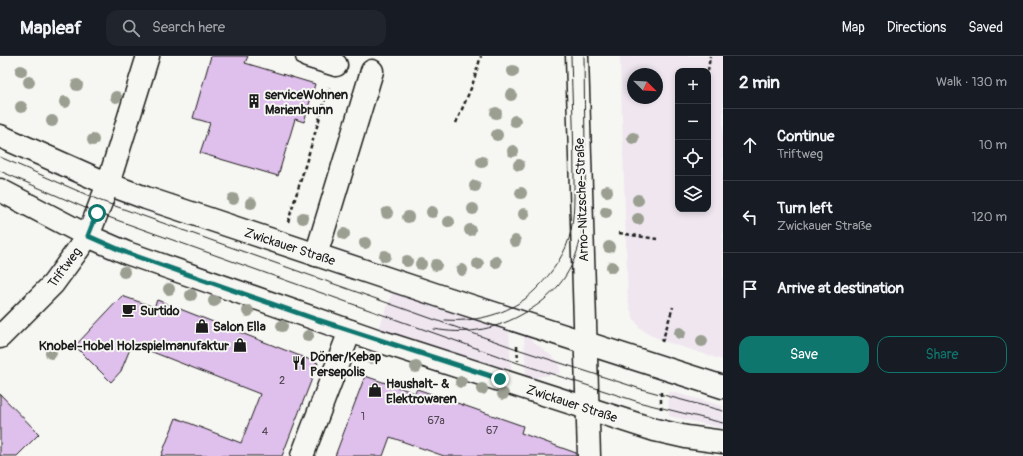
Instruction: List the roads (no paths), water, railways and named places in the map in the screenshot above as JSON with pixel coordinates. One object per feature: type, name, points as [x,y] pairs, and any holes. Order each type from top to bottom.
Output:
[{"type":"main road","name":"Triftweg","points":[[0,337],[53,284],[88,236],[108,184],[148,56]]},
{"type":"main road","points":[[307,56],[336,64]]},
{"type":"main road","name":"Arno-Nitzsche-Straße","points":[[577,56],[586,407],[589,456]]},
{"type":"main road","points":[[316,255],[372,71]]},
{"type":"main road","name":"Zwickauer Straße","points":[[0,136],[108,184],[282,244],[585,344],[723,387]]},
{"type":"main road","name":"Zwickauer Straße","points":[[0,190],[88,236],[127,253],[350,331],[655,430],[686,437],[723,442]]},
{"type":"main road","points":[[302,456],[350,331]]},
{"type":"tram line","points":[[445,320],[466,320],[487,317],[516,305],[525,299],[543,282],[554,269],[566,247],[571,230],[574,204],[571,56]]},
{"type":"tram line","points":[[434,329],[445,331],[478,330],[509,321],[542,301],[559,285],[571,267],[579,246],[585,202],[584,56]]},
{"type":"tram line","points":[[0,157],[101,201],[517,349],[641,389],[723,411]]},
{"type":"tram line","points":[[0,171],[97,213],[518,363],[642,403],[723,423]]},
{"type":"place","name":"serviceWohnen Marienbrunn","points":[[254,101]]},
{"type":"place","name":"Surtido","points":[[129,310]]},
{"type":"place","name":"Salon Ella","points":[[202,326]]},
{"type":"place","name":"Knobel-Hobel Holzspielmanufaktur","points":[[240,345]]},
{"type":"place","name":"Döner/Kebap Persepolis","points":[[299,363]]},
{"type":"place","name":"Haushalt- & Elektrowaren","points":[[375,390]]}]
